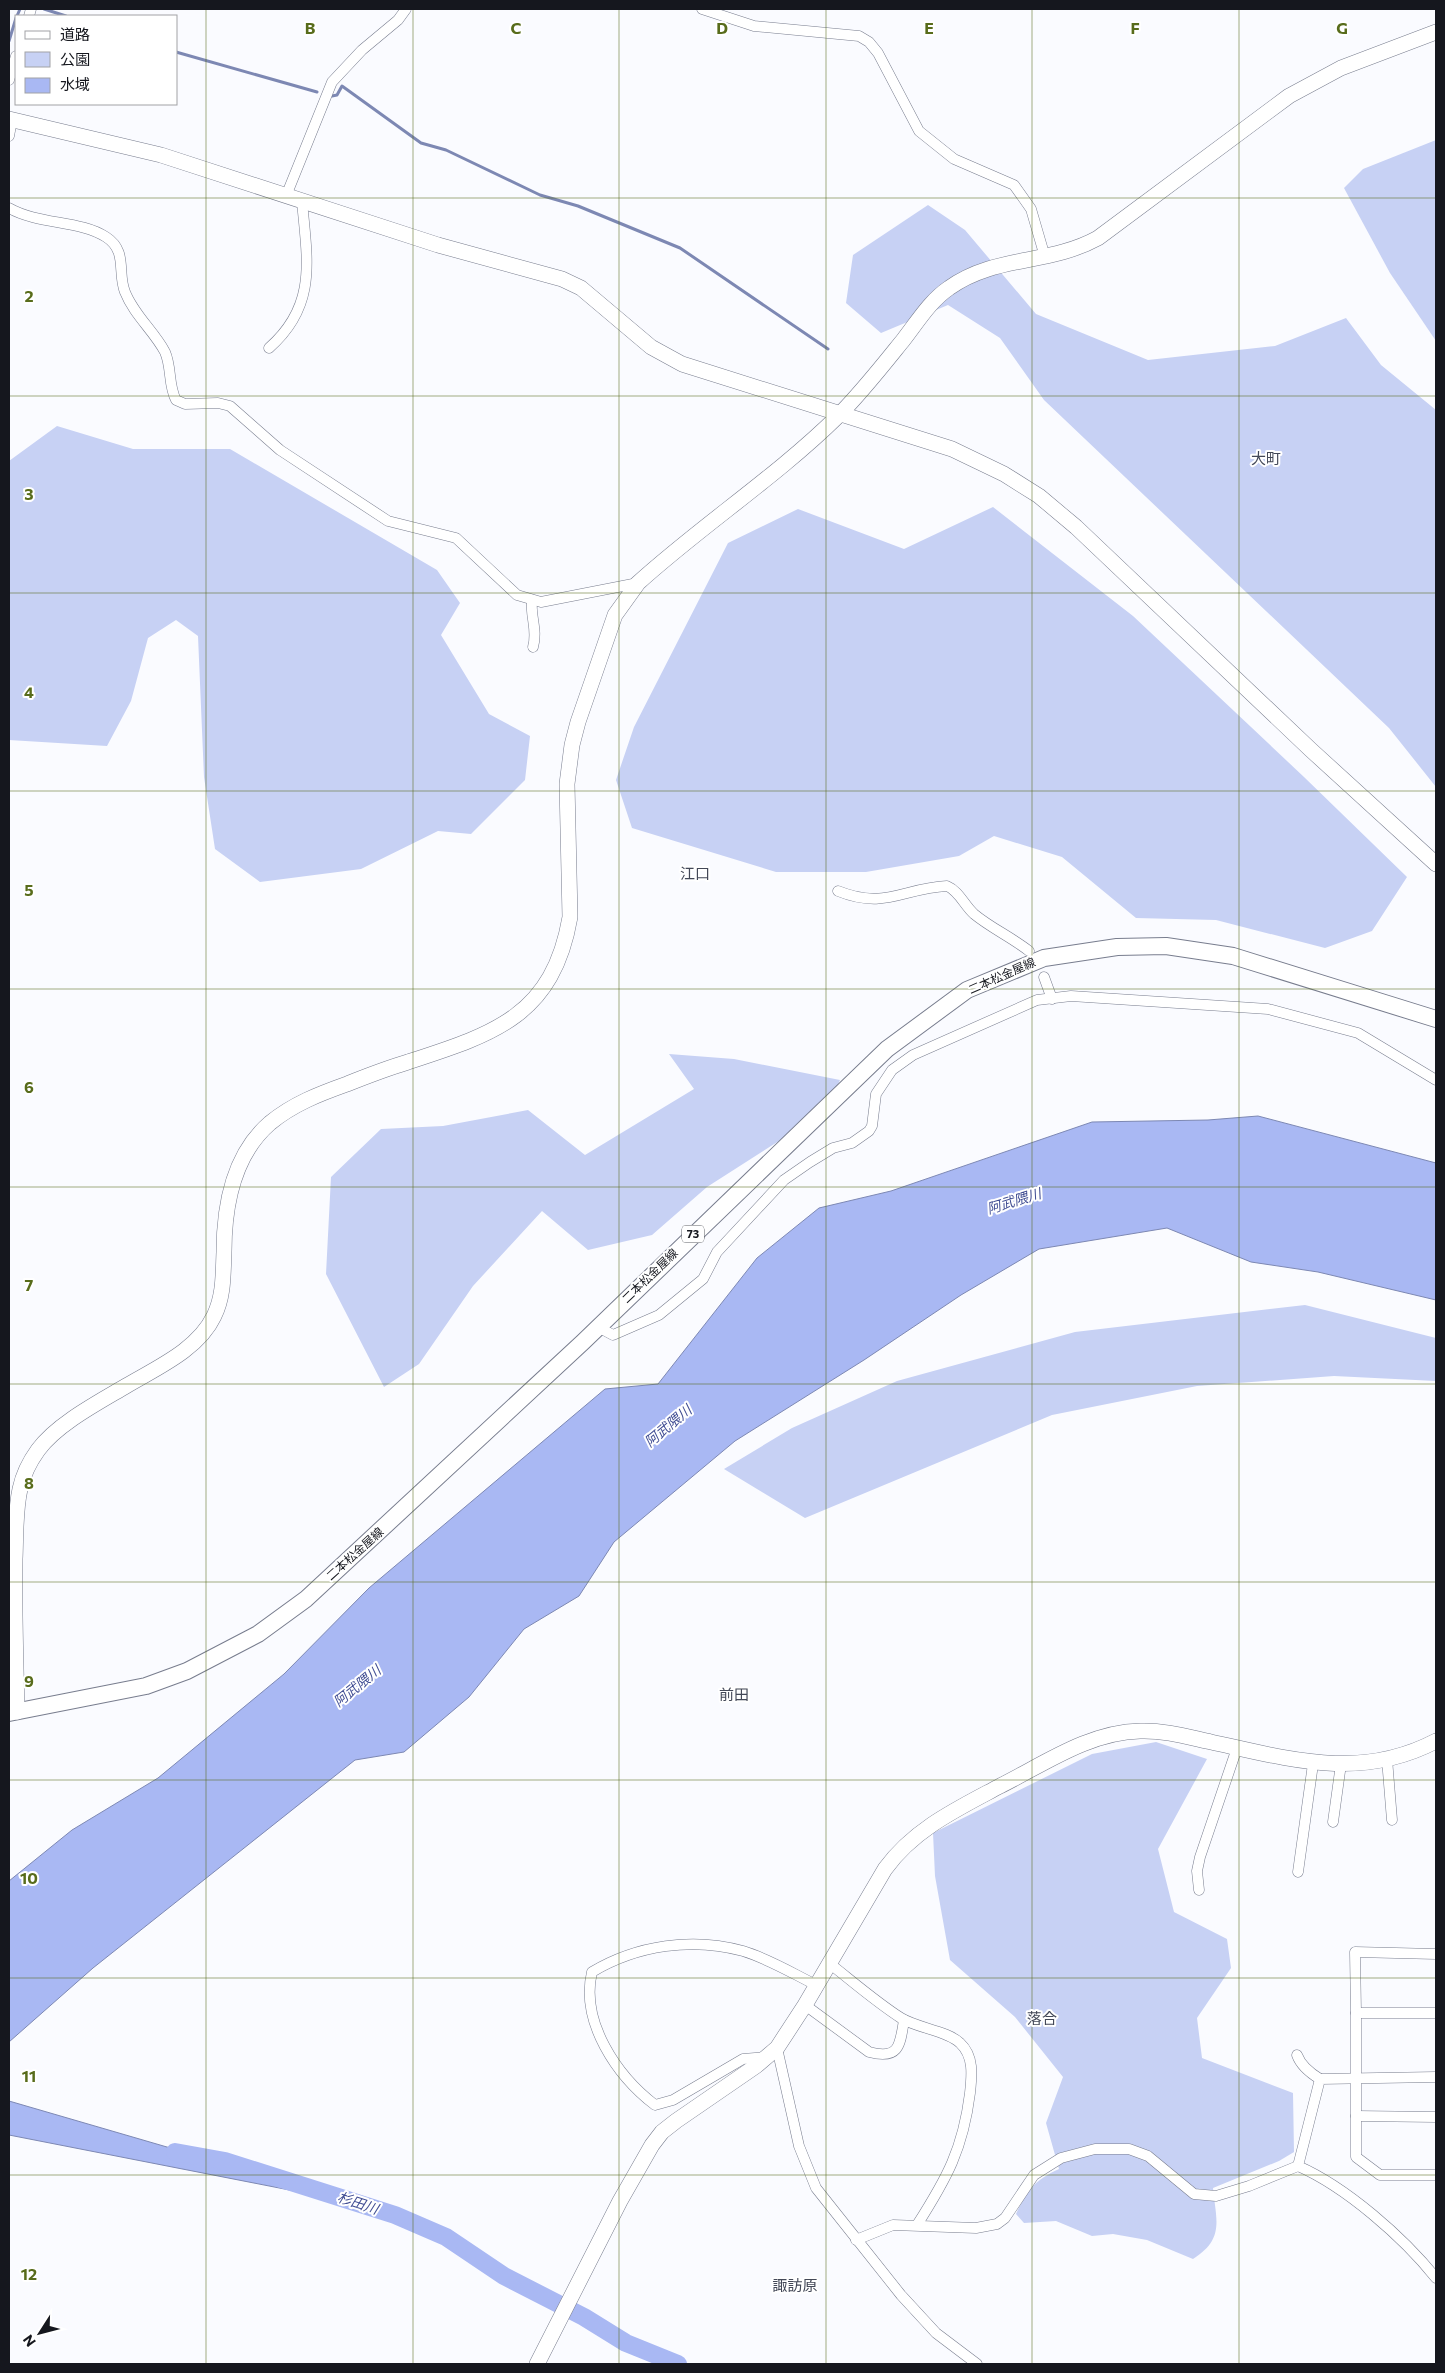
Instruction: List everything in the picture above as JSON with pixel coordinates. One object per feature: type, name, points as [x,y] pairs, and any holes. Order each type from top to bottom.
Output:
[{"type":"main road","name":"二本松金屋線","points":[[13,1712],[146,1686],[187,1671],[258,1634],[306,1599],[345,1565],[598,1327],[887,1049],[967,990],[1044,958],[1117,947],[1166,946],[1233,956],[1436,1019]]},
{"type":"street","points":[[286,196],[332,82],[362,50],[398,20],[406,9]]},
{"type":"street","points":[[702,9],[754,26],[859,36],[869,42],[878,53],[918,131],[954,159],[1014,184],[1031,209],[1045,257]]},
{"type":"street","points":[[13,1712],[12,1542],[20,1485],[29,1464],[40,1447],[55,1432],[182,1351],[207,1329],[221,1297],[225,1216],[228,1197],[241,1161],[268,1125],[305,1100],[496,1030],[512,1020],[531,1003],[546,985],[563,951],[570,917],[567,784],[572,745],[578,722],[616,615],[638,583],[839,414],[868,384],[928,307],[948,288],[970,275],[1001,264],[1045,257],[1078,249],[1098,238],[1289,96],[1341,68],[1436,32]]},
{"type":"street","points":[[9,80],[15,59]]},
{"type":"street","points":[[9,136],[11,120],[161,155],[438,245],[562,279],[581,288],[651,347],[682,364],[952,449],[1004,474],[1039,496],[1076,527],[1310,750],[1436,864]]},
{"type":"street","points":[[269,348],[289,328],[308,276],[302,201]]},
{"type":"street","points":[[9,208],[23,216],[94,232],[108,238],[116,247],[121,256],[124,290],[132,307],[165,352],[176,400],[185,404],[218,403],[230,406],[280,450],[388,521],[456,538],[517,595],[541,602],[638,583]]},
{"type":"street","points":[[532,600],[531,610],[536,639],[533,647]]},
{"type":"street","points":[[838,892],[855,898],[876,900],[947,886],[952,888],[971,912],[1029,950]]},
{"type":"street","points":[[1044,977],[1052,999]]},
{"type":"street","points":[[598,1327],[613,1335],[659,1315],[703,1279],[717,1252],[784,1180],[833,1148],[852,1143],[868,1131],[872,1126],[876,1094],[892,1070],[901,1062],[1022,1006],[1071,996],[1268,1009],[1358,1033],[1436,1080]]},
{"type":"street","points":[[539,2360],[640,2163],[662,2132],[772,2052],[805,2005],[874,1886],[900,1849],[934,1823],[1077,1746],[1105,1736],[1140,1731],[1182,1736],[1313,1764],[1341,1764],[1387,1759],[1436,1741]]},
{"type":"street","points":[[1199,1890],[1197,1871],[1200,1857],[1237,1748]]},
{"type":"street","points":[[1387,1759],[1392,1820]]},
{"type":"street","points":[[1298,1872],[1313,1764]]},
{"type":"street","points":[[1333,1822],[1341,1764]]},
{"type":"street","points":[[772,2052],[743,2060],[673,2100],[655,2105],[640,2093],[614,2062],[596,2026],[589,1984],[592,1972],[632,1952],[654,1947],[723,1946],[774,1963],[816,1985]]},
{"type":"street","points":[[1436,1954],[1355,1952],[1356,2157],[1380,2175],[1436,2175]]},
{"type":"street","points":[[829,1963],[904,2020],[959,2041],[967,2050],[972,2064],[966,2122],[957,2154],[943,2185],[917,2225]]},
{"type":"street","points":[[805,2005],[869,2052],[882,2055],[892,2054],[898,2048],[904,2020]]},
{"type":"street","points":[[1356,2013],[1436,2014]]},
{"type":"street","points":[[772,2052],[798,2146],[816,2188],[901,2295],[936,2333],[977,2364]]},
{"type":"street","points":[[1296,2055],[1299,2062],[1309,2072],[1320,2079],[1436,2078]]},
{"type":"street","points":[[1298,2166],[1320,2079]]},
{"type":"street","points":[[1356,2116],[1436,2117]]},
{"type":"street","points":[[856,2240],[893,2225],[976,2228],[997,2224],[1005,2218],[1034,2175],[1061,2158],[1095,2149],[1129,2149],[1148,2156],[1194,2194],[1216,2196],[1249,2186],[1298,2166],[1312,2172],[1345,2195],[1395,2234],[1418,2256],[1436,2278]]},
{"type":"green space","points":[[1436,140],[1436,341],[1390,273],[1344,188],[1363,169]]},
{"type":"green space","points":[[928,205],[965,230],[1036,314],[1148,360],[1275,346],[1346,318],[1381,365],[1436,410],[1436,787],[1389,728],[1044,400],[1000,338],[948,305],[881,333],[846,303],[853,255]]},
{"type":"green space","points":[[57,426],[133,449],[230,449],[437,570],[460,603],[441,635],[489,714],[530,736],[525,780],[471,834],[438,831],[361,869],[260,882],[215,849],[204,777],[198,636],[176,620],[148,638],[131,701],[107,746],[9,740],[9,461]]},
{"type":"green space","points":[[993,507],[1133,616],[1407,877],[1372,931],[1325,948],[1216,920],[1136,918],[1062,857],[994,836],[959,856],[866,872],[776,872],[632,828],[616,780],[634,727],[728,543],[798,509],[904,549]]},
{"type":"green space","points":[[669,1054],[734,1059],[840,1080],[826,1111],[707,1187],[652,1235],[588,1250],[542,1211],[473,1286],[419,1364],[384,1387],[326,1274],[331,1177],[381,1129],[443,1126],[528,1110],[585,1155],[694,1089]]},
{"type":"green space","points":[[1305,1305],[1436,1338],[1436,1381],[1334,1376],[1197,1386],[1052,1415],[805,1518],[724,1469],[792,1428],[897,1381],[1075,1332]]},
{"type":"green space","points":[[1156,1742],[1207,1759],[1158,1849],[1174,1912],[1227,1939],[1231,1968],[1197,2018],[1202,2058],[1293,2093],[1294,2152],[1279,2161],[1213,2188],[1216,2219],[1214,2236],[1203,2252],[1193,2259],[1147,2240],[1113,2234],[1092,2236],[1056,2221],[1024,2223],[1016,2214],[1028,2192],[1044,2177],[1059,2169],[1046,2123],[1063,2077],[1015,2017],[950,1960],[935,1876],[933,1833],[1092,1754]]},
{"type":"water","name":"阿武隈川","points":[[1258,1116],[1436,1163],[1436,1300],[1318,1272],[1251,1262],[1167,1228],[1039,1249],[961,1295],[864,1360],[735,1441],[614,1542],[579,1596],[524,1629],[469,1697],[404,1752],[355,1760],[93,1968],[9,2042],[9,1881],[72,1830],[158,1778],[284,1674],[369,1588],[605,1389],[658,1384],[757,1258],[819,1208],[891,1191],[1092,1122],[1208,1120]]},
{"type":"water","points":[[9,2101],[366,2205],[9,2135]]},
{"type":"waterway","points":[[17,15],[20,9]]},
{"type":"waterway","points":[[44,9],[63,15]]},
{"type":"waterway","points":[[9,41],[15,21]]},
{"type":"waterway","points":[[178,53],[317,92]]},
{"type":"waterway","points":[[332,96],[337,95],[342,86],[421,143],[446,150],[540,195],[578,206],[680,248],[828,349]]},
{"type":"waterway","name":"杉田川","points":[[175,2152],[225,2161],[395,2215],[446,2237],[504,2276],[584,2317],[626,2343],[678,2364]]},
{"type":"district","name":"大町","points":[[1266,459]]},
{"type":"district","name":"江口","points":[[695,874]]},
{"type":"district","name":"前田","points":[[734,1695]]},
{"type":"district","name":"落合","points":[[1042,2019]]},
{"type":"district","name":"諏訪原","points":[[795,2286]]}]
